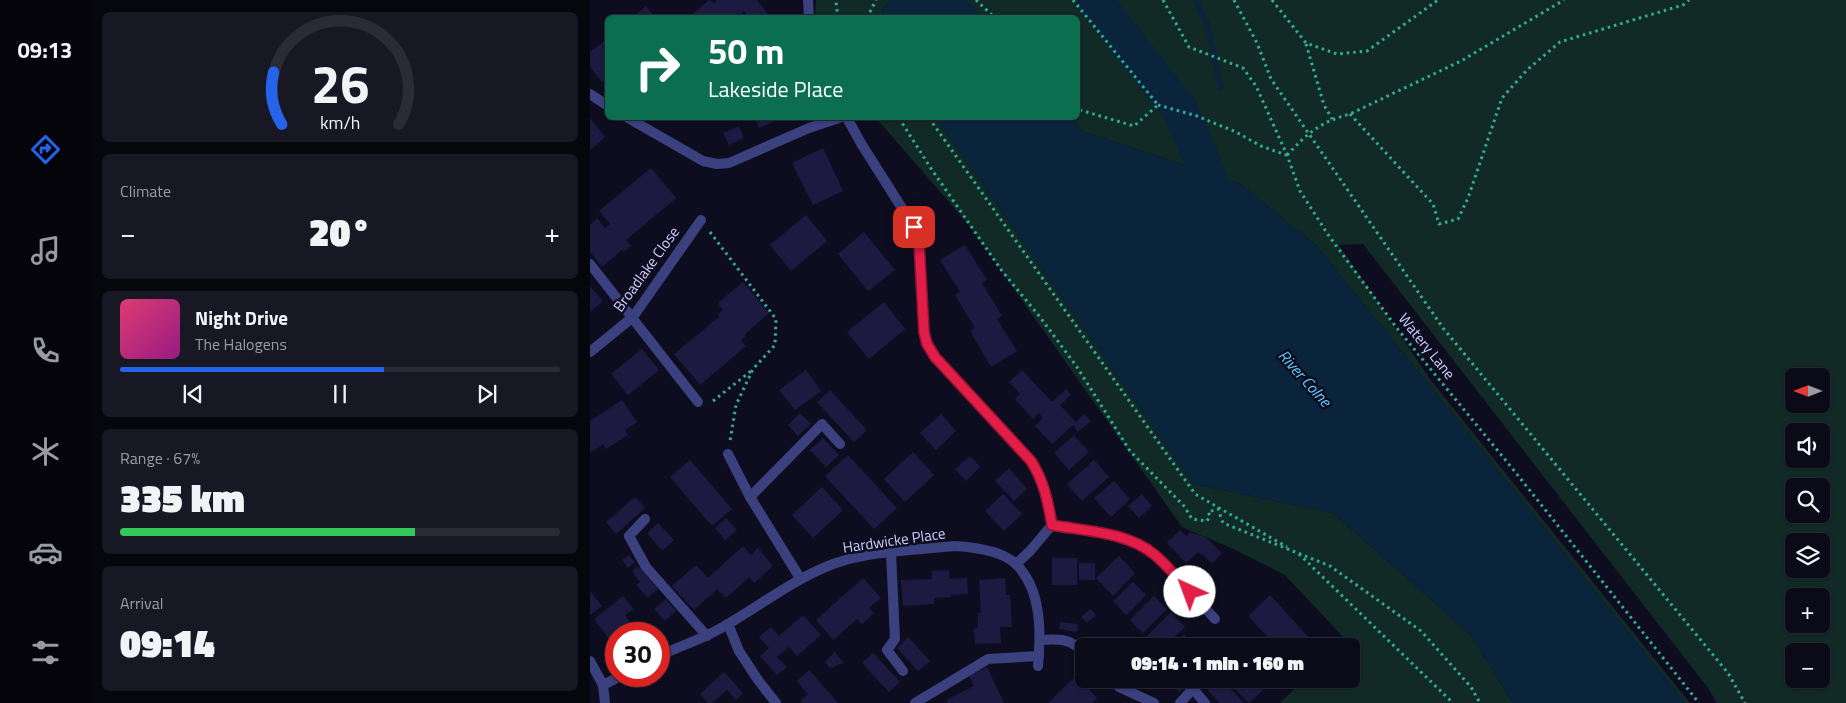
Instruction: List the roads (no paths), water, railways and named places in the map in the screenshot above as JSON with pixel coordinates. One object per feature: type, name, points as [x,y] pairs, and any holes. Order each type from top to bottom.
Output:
[{"type":"street","points":[[808,0],[809,15]]},
{"type":"street","points":[[590,94],[605,104]]},
{"type":"street","points":[[635,120],[703,161],[717,164],[729,163],[809,128],[833,120]]},
{"type":"street","points":[[847,120],[914,227],[919,242],[924,332],[927,344],[935,357],[1031,461],[1039,474],[1044,488],[1052,525]]},
{"type":"street","name":"Broadlake Close","points":[[590,352],[633,317],[701,220]]},
{"type":"street","points":[[590,264],[698,402]]},
{"type":"street","points":[[750,497],[822,424],[840,444]]},
{"type":"street","points":[[728,454],[750,497],[800,578]]},
{"type":"street","points":[[645,519],[629,536],[646,567],[707,636]]},
{"type":"street","points":[[1016,564],[1052,525]]},
{"type":"street","points":[[1052,525],[1107,535],[1137,544],[1155,555],[1215,619]]},
{"type":"street","name":"Hardwicke Place","points":[[670,651],[707,636],[800,578],[835,564],[868,555],[965,546],[1001,555],[1016,564],[1030,584],[1036,600],[1039,614],[1039,661],[988,659],[916,703]]},
{"type":"street","points":[[891,553],[895,639],[887,650],[903,671]]},
{"type":"street","points":[[728,624],[739,651],[776,703]]},
{"type":"street","points":[[1040,640],[1065,640],[1075,644]]},
{"type":"street","points":[[590,660],[604,685],[605,703]]},
{"type":"street","points":[[1122,688],[1154,703]]},
{"type":"street","points":[[1180,703],[1193,689],[1205,703]]},
{"type":"water","points":[[890,0],[966,0],[980,15],[883,15],[881,11]]},
{"type":"water","points":[[937,120],[1072,120],[1082,131],[1239,183],[1317,246],[1685,703],[1513,703],[1470,634],[1333,513],[1193,484]]},
{"type":"waterway","name":"River Colne","points":[[1094,0],[1181,111],[1210,180],[1222,218]]},
{"type":"waterway","points":[[1195,0],[1207,24],[1221,87]]}]
